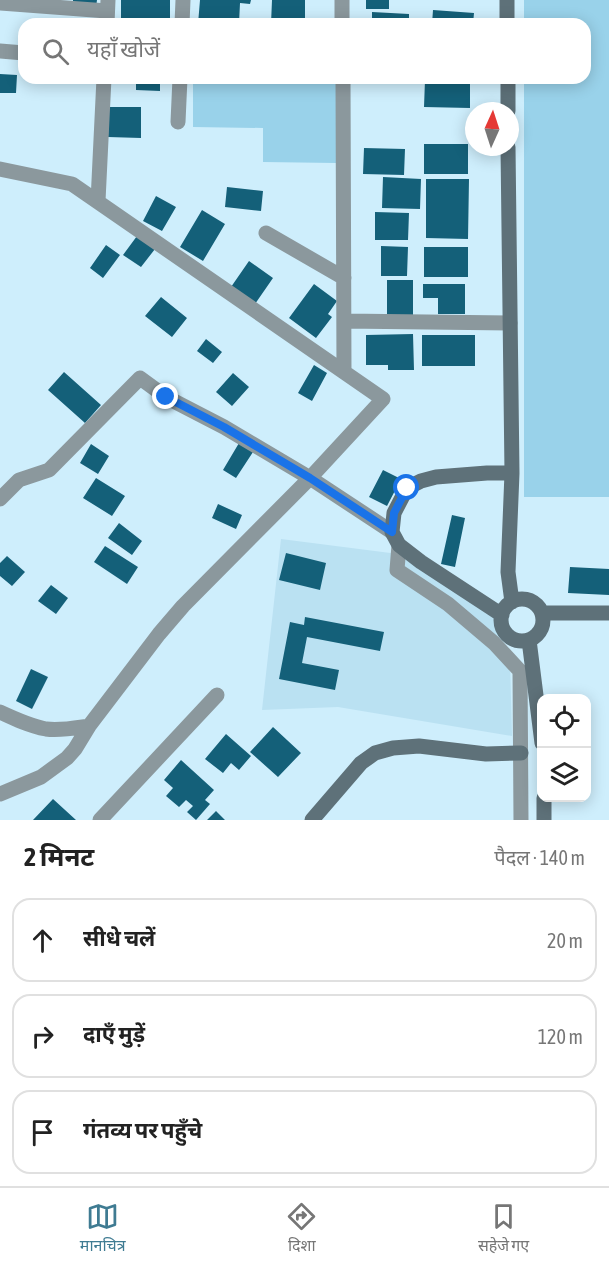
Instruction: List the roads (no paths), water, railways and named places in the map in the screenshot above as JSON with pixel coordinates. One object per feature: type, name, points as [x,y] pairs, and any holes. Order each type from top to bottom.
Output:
[{"type":"street","points":[[182,18],[183,0]]},
{"type":"street","points":[[342,0],[342,18]]},
{"type":"street","points":[[507,0],[507,18]]},
{"type":"street","points":[[0,3],[107,12]]},
{"type":"street","points":[[0,51],[18,52]]},
{"type":"street","points":[[98,201],[104,84]]},
{"type":"street","points":[[178,122],[180,84]]},
{"type":"street","points":[[343,84],[344,372]]},
{"type":"street","points":[[508,84],[508,102]]},
{"type":"street","points":[[507,609],[517,600],[529,601],[539,608],[542,613],[542,626],[539,632],[529,640],[516,640],[510,638],[502,628],[507,609],[512,473],[508,156]]},
{"type":"street","points":[[0,169],[72,184],[383,399],[310,478],[165,627],[89,726],[75,749],[41,777],[0,794]]},
{"type":"street","points":[[266,233],[344,278]]},
{"type":"street","points":[[344,321],[510,323]]},
{"type":"street","points":[[0,499],[19,480],[48,470],[140,378],[166,397],[224,427],[310,478],[395,538],[421,562],[507,609]]},
{"type":"street","points":[[512,473],[436,477],[421,481],[407,488],[394,513],[397,570],[448,604],[494,643],[520,672],[521,820]]},
{"type":"street","points":[[542,613],[609,613]]},
{"type":"street","points":[[529,640],[537,703]]},
{"type":"street","points":[[100,820],[217,695]]},
{"type":"street","points":[[0,712],[45,729],[89,726]]},
{"type":"street","points":[[312,820],[361,763],[375,753],[393,748],[419,746],[486,754],[521,753]]},
{"type":"street","points":[[544,802],[544,820]]}]
